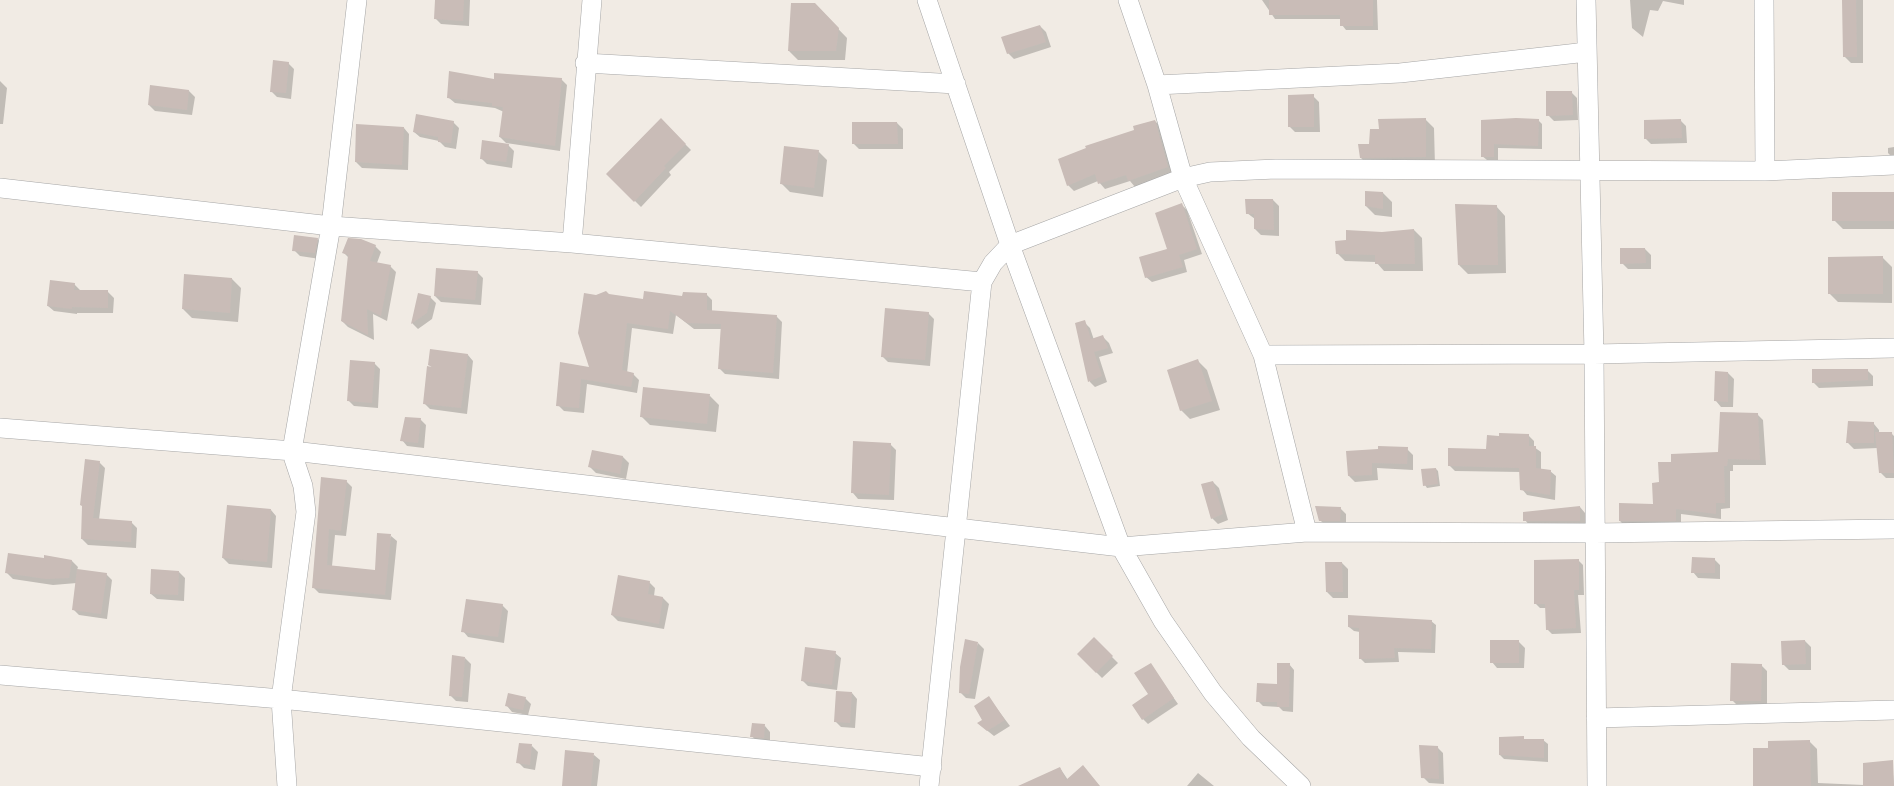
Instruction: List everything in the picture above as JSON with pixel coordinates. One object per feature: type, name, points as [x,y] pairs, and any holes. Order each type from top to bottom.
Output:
[{"type":"street","points":[[287,786],[281,699],[306,512],[303,486],[292,451],[331,226],[357,0]]},
{"type":"street","points":[[572,243],[585,63],[592,0]]},
{"type":"street","points":[[927,0],[1010,245],[1121,547],[1163,621],[1213,693],[1251,738],[1301,786]]},
{"type":"street","points":[[1128,0],[1157,85],[1182,178],[1263,355],[1307,532]]},
{"type":"street","points":[[1586,0],[1594,354],[1597,786]]},
{"type":"street","points":[[1764,0],[1765,170]]},
{"type":"street","points":[[1157,85],[1400,72],[1587,52]]},
{"type":"street","points":[[585,63],[956,84]]},
{"type":"street","points":[[929,786],[982,282],[994,263],[1010,245],[1182,178],[1210,172],[1276,169],[1765,170],[1894,165]]},
{"type":"street","points":[[0,188],[331,226],[572,243],[982,282]]},
{"type":"street","points":[[1263,355],[1594,354],[1894,348]]},
{"type":"street","points":[[0,428],[292,451],[1121,547],[1307,532],[1595,533],[1894,530]]},
{"type":"street","points":[[0,675],[281,699],[932,767]]},
{"type":"street","points":[[1596,718],[1894,710]]},
{"type":"building","points":[[435,0],[464,0],[463,21],[434,19]]},
{"type":"building","points":[[1269,0],[1373,0],[1373,26],[1340,26],[1340,15],[1269,15]]},
{"type":"building","points":[[1842,0],[1856,0],[1857,57],[1843,57]]},
{"type":"building","points":[[791,3],[815,3],[839,28],[836,51],[788,51]]},
{"type":"building","points":[[1040,25],[1046,42],[1007,54],[1001,37]]},
{"type":"building","points":[[273,60],[289,62],[286,93],[270,92]]},
{"type":"building","points":[[449,71],[494,79],[494,73],[562,78],[555,146],[499,137],[503,107],[492,106],[492,103],[447,98]]},
{"type":"building","points":[[150,85],[189,90],[187,110],[148,105]]},
{"type":"building","points":[[1546,91],[1572,91],[1573,115],[1546,116]]},
{"type":"building","points":[[1314,94],[1314,127],[1288,127],[1288,95]]},
{"type":"building","points":[[416,114],[454,121],[451,143],[438,142],[438,137],[413,132]]},
{"type":"building","points":[[661,118],[686,144],[664,166],[666,168],[634,202],[606,174]]},
{"type":"building","points":[[1426,118],[1426,157],[1360,158],[1358,144],[1369,144],[1370,129],[1379,129],[1378,119]]},
{"type":"building","points":[[1539,119],[1538,146],[1494,144],[1494,157],[1481,157],[1481,120]]},
{"type":"building","points":[[1681,119],[1682,138],[1644,139],[1644,120]]},
{"type":"building","points":[[1155,120],[1168,167],[1128,181],[1126,175],[1098,184],[1095,174],[1067,186],[1058,159],[1086,148],[1085,146],[1134,130],[1133,126]]},
{"type":"building","points":[[852,122],[897,122],[898,144],[852,144]]},
{"type":"building","points":[[356,124],[404,127],[402,165],[355,162]]},
{"type":"building","points":[[482,140],[509,144],[506,162],[480,159]]},
{"type":"building","points":[[784,146],[819,150],[814,188],[780,184]]},
{"type":"building","points":[[1365,191],[1383,192],[1383,209],[1365,206]]},
{"type":"building","points":[[1832,192],[1894,192],[1894,221],[1832,221]]},
{"type":"building","points":[[1245,199],[1273,199],[1274,230],[1254,229],[1254,214],[1246,214]]},
{"type":"building","points":[[1182,203],[1197,249],[1179,255],[1183,267],[1145,278],[1139,257],[1167,249],[1155,213]]},
{"type":"building","points":[[1455,204],[1497,205],[1498,265],[1458,265]]},
{"type":"building","points":[[1414,229],[1415,264],[1375,264],[1375,255],[1336,254],[1335,241],[1346,240],[1346,230],[1382,232]]},
{"type":"building","points":[[294,235],[318,238],[315,253],[292,251]]},
{"type":"building","points":[[348,238],[361,239],[376,245],[370,261],[391,265],[381,316],[367,309],[368,335],[341,321],[348,255],[342,253]]},
{"type":"building","points":[[1620,248],[1645,248],[1646,263],[1620,264]]},
{"type":"building","points":[[1883,256],[1883,294],[1828,294],[1828,257]]},
{"type":"building","points":[[436,268],[478,271],[475,300],[434,296]]},
{"type":"building","points":[[184,274],[232,278],[230,313],[182,309]]},
{"type":"building","points":[[50,280],[75,283],[74,290],[108,290],[108,308],[72,307],[72,309],[47,306]]},
{"type":"building","points":[[606,291],[609,294],[643,299],[644,291],[682,296],[683,292],[707,293],[707,310],[777,315],[773,373],[718,369],[721,324],[687,323],[670,311],[668,329],[627,323],[622,370],[634,373],[631,387],[581,379],[579,408],[556,406],[560,362],[589,367],[578,333],[584,293],[596,295]]},
{"type":"building","points":[[418,293],[431,296],[427,313],[411,324]]},
{"type":"building","points":[[885,308],[929,312],[925,360],[881,357]]},
{"type":"building","points":[[1085,320],[1091,339],[1103,335],[1108,348],[1094,352],[1102,376],[1088,382],[1075,323]]},
{"type":"building","points":[[430,349],[468,354],[461,408],[423,404],[427,366],[432,367],[428,365]]},
{"type":"building","points":[[1198,359],[1212,401],[1180,411],[1167,370]]},
{"type":"building","points":[[350,360],[375,362],[372,403],[347,401]]},
{"type":"building","points":[[1812,369],[1868,369],[1868,380],[1812,383]]},
{"type":"building","points":[[1715,371],[1728,372],[1728,402],[1714,401]]},
{"type":"building","points":[[643,387],[710,394],[707,424],[640,417]]},
{"type":"building","points":[[1720,412],[1758,413],[1760,460],[1728,459],[1727,466],[1724,466],[1725,503],[1716,503],[1716,514],[1676,509],[1676,521],[1619,521],[1619,503],[1653,504],[1652,483],[1659,482],[1658,462],[1671,462],[1671,454],[1718,452]]},
{"type":"building","points":[[405,417],[421,418],[418,443],[400,441]]},
{"type":"building","points":[[1848,421],[1874,422],[1874,443],[1846,443]]},
{"type":"building","points":[[1875,432],[1892,432],[1894,473],[1879,473]]},
{"type":"building","points":[[1499,433],[1529,434],[1529,446],[1536,446],[1536,468],[1551,470],[1550,495],[1520,490],[1519,468],[1448,466],[1448,448],[1486,449],[1487,435],[1499,436]]},
{"type":"building","points":[[853,441],[891,443],[889,495],[851,493]]},
{"type":"building","points":[[1378,446],[1408,447],[1407,464],[1372,463],[1372,475],[1348,476],[1346,451],[1378,449]]},
{"type":"building","points":[[592,450],[623,456],[620,474],[588,467]]},
{"type":"building","points":[[85,459],[100,461],[93,518],[132,521],[131,542],[81,539],[82,506],[80,505]]},
{"type":"building","points":[[1436,468],[1438,484],[1423,486],[1421,469]]},
{"type":"building","points":[[321,477],[347,480],[341,531],[329,529],[327,565],[375,570],[377,533],[391,534],[385,595],[312,588]]},
{"type":"building","points":[[1213,481],[1223,514],[1211,519],[1201,484]]},
{"type":"building","points":[[227,505],[271,509],[267,562],[222,558]]},
{"type":"building","points":[[1315,506],[1341,507],[1340,521],[1319,521]]},
{"type":"building","points":[[1580,506],[1580,521],[1523,521],[1523,512]]},
{"type":"building","points":[[8,553],[44,558],[44,555],[72,560],[69,578],[46,579],[5,573]]},
{"type":"building","points":[[1692,557],[1715,558],[1715,573],[1691,573]]},
{"type":"building","points":[[1579,559],[1579,590],[1574,590],[1576,628],[1546,630],[1545,604],[1534,604],[1534,560]]},
{"type":"building","points":[[1325,562],[1342,562],[1343,592],[1326,592]]},
{"type":"building","points":[[77,569],[107,573],[101,614],[72,610]]},
{"type":"building","points":[[151,569],[179,571],[178,595],[150,594]]},
{"type":"building","points":[[618,575],[650,581],[648,594],[663,597],[659,624],[611,615]]},
{"type":"building","points":[[466,599],[503,604],[498,637],[461,632]]},
{"type":"building","points":[[1348,615],[1432,620],[1431,649],[1394,648],[1395,658],[1359,659],[1359,628],[1348,627]]},
{"type":"building","points":[[1094,637],[1113,656],[1096,673],[1077,654]]},
{"type":"building","points":[[965,639],[978,642],[969,694],[959,693],[960,667]]},
{"type":"building","points":[[1490,640],[1519,640],[1519,663],[1490,663]]},
{"type":"building","points":[[1805,640],[1806,664],[1782,665],[1781,641]]},
{"type":"building","points":[[805,647],[836,651],[832,685],[801,681]]},
{"type":"building","points":[[452,655],[465,657],[462,697],[449,696]]},
{"type":"building","points":[[1151,663],[1174,698],[1142,720],[1132,705],[1148,694],[1134,673]]},
{"type":"building","points":[[1277,663],[1290,663],[1289,707],[1277,707],[1277,702],[1256,702],[1257,683],[1277,684]]},
{"type":"building","points":[[1731,663],[1762,664],[1761,701],[1730,701]]},
{"type":"building","points":[[836,691],[852,692],[850,723],[834,722]]},
{"type":"building","points":[[508,693],[526,697],[523,710],[505,706]]},
{"type":"building","points":[[989,696],[1005,720],[987,731],[977,723],[982,720],[974,706]]},
{"type":"building","points":[[752,723],[765,724],[764,738],[750,737]]},
{"type":"building","points":[[1524,736],[1524,739],[1544,739],[1544,758],[1499,755],[1499,737]]},
{"type":"building","points":[[1810,740],[1811,786],[1753,786],[1753,748],[1768,748],[1768,741]]},
{"type":"building","points":[[519,743],[532,744],[530,765],[516,763]]},
{"type":"building","points":[[1419,745],[1438,746],[1439,779],[1421,778]]},
{"type":"building","points":[[565,750],[594,753],[591,786],[562,786]]},
{"type":"building","points":[[1893,760],[1894,786],[1863,786],[1863,763]]},
{"type":"building","points":[[1083,765],[1100,786],[1018,786],[1060,767],[1066,780]]}]
